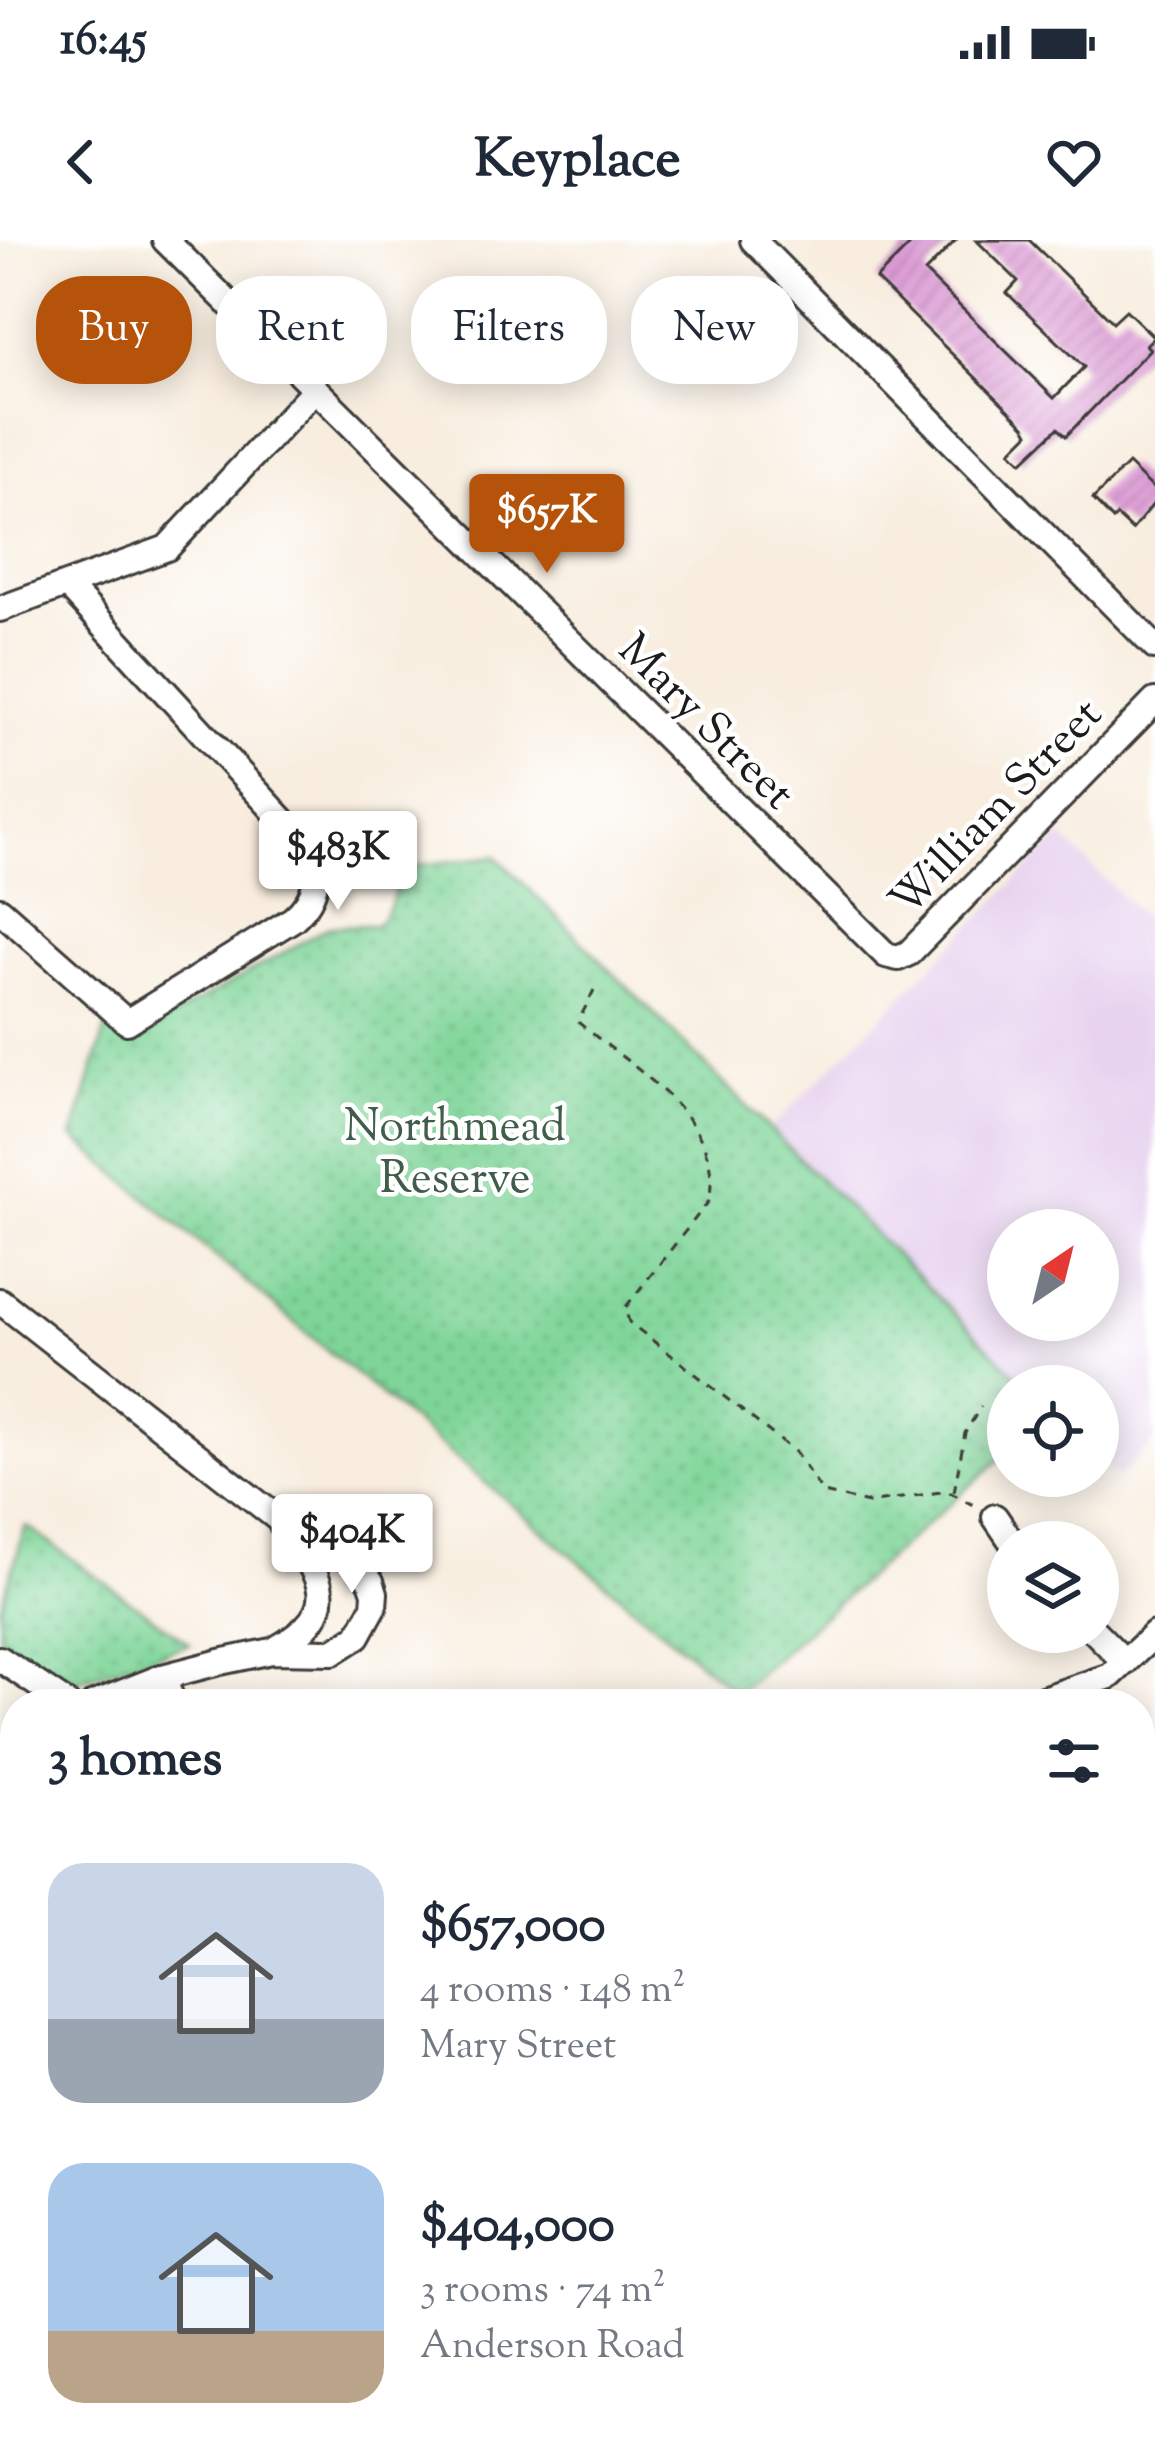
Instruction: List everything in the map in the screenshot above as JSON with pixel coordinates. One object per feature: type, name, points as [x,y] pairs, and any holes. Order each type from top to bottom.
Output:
[{"type":"street","name":"Mary Street","points":[[165,240],[886,955]]},
{"type":"street","points":[[753,240],[1155,647]]},
{"type":"street","points":[[0,609],[167,548],[315,389]]},
{"type":"street","points":[[0,910],[127,1022],[293,919],[314,894],[316,868],[303,842],[68,586]]},
{"type":"street","name":"William Street","points":[[886,955],[898,958],[909,953],[1155,701]]},
{"type":"street","points":[[0,1301],[277,1518],[353,1561],[375,1593],[368,1622],[347,1646],[333,1652],[272,1652],[162,1677],[132,1689]]},
{"type":"street","points":[[995,1517],[998,1521]]},
{"type":"street","points":[[272,1652],[310,1626],[322,1593],[311,1563],[277,1518]]},
{"type":"street","points":[[1072,1689],[1110,1676],[1155,1634]]},
{"type":"street","points":[[1116,1653],[1125,1662]]},
{"type":"street","points":[[0,1659],[45,1689]]},
{"type":"street","points":[[162,1677],[167,1689]]},
{"type":"path","points":[[594,990],[578,1022],[686,1113],[700,1133],[713,1184],[710,1201],[625,1308],[629,1322],[795,1452],[823,1493],[869,1503],[954,1492],[995,1517]]},
{"type":"path","points":[[954,1492],[965,1433],[981,1406]]},
{"type":"shaded area","points":[[1061,836],[1155,929],[1155,1441],[1119,1477],[1119,1365],[1006,1365],[771,1128]]},
{"type":"green space","name":"Northmead Reserve","points":[[496,856],[1006,1365],[987,1365],[987,1471],[741,1689],[731,1689],[73,1137],[108,1021],[137,1025],[173,1016],[330,926],[376,925],[393,899],[394,868]]},
{"type":"green space","points":[[26,1526],[190,1644],[77,1681],[55,1677],[0,1637],[0,1608]]},
{"type":"building","points":[[915,240],[956,240],[925,272],[1054,398],[1084,367],[1007,293],[1018,281],[976,240],[1029,240],[1113,322],[1126,310],[1154,337],[1146,345],[1150,349],[1066,436],[1058,428],[1022,462],[1011,451],[1029,433],[1025,426],[876,279]]},
{"type":"building","points":[[1128,464],[1155,490],[1155,502],[1132,530],[1117,516],[1113,520],[1093,499]]}]
